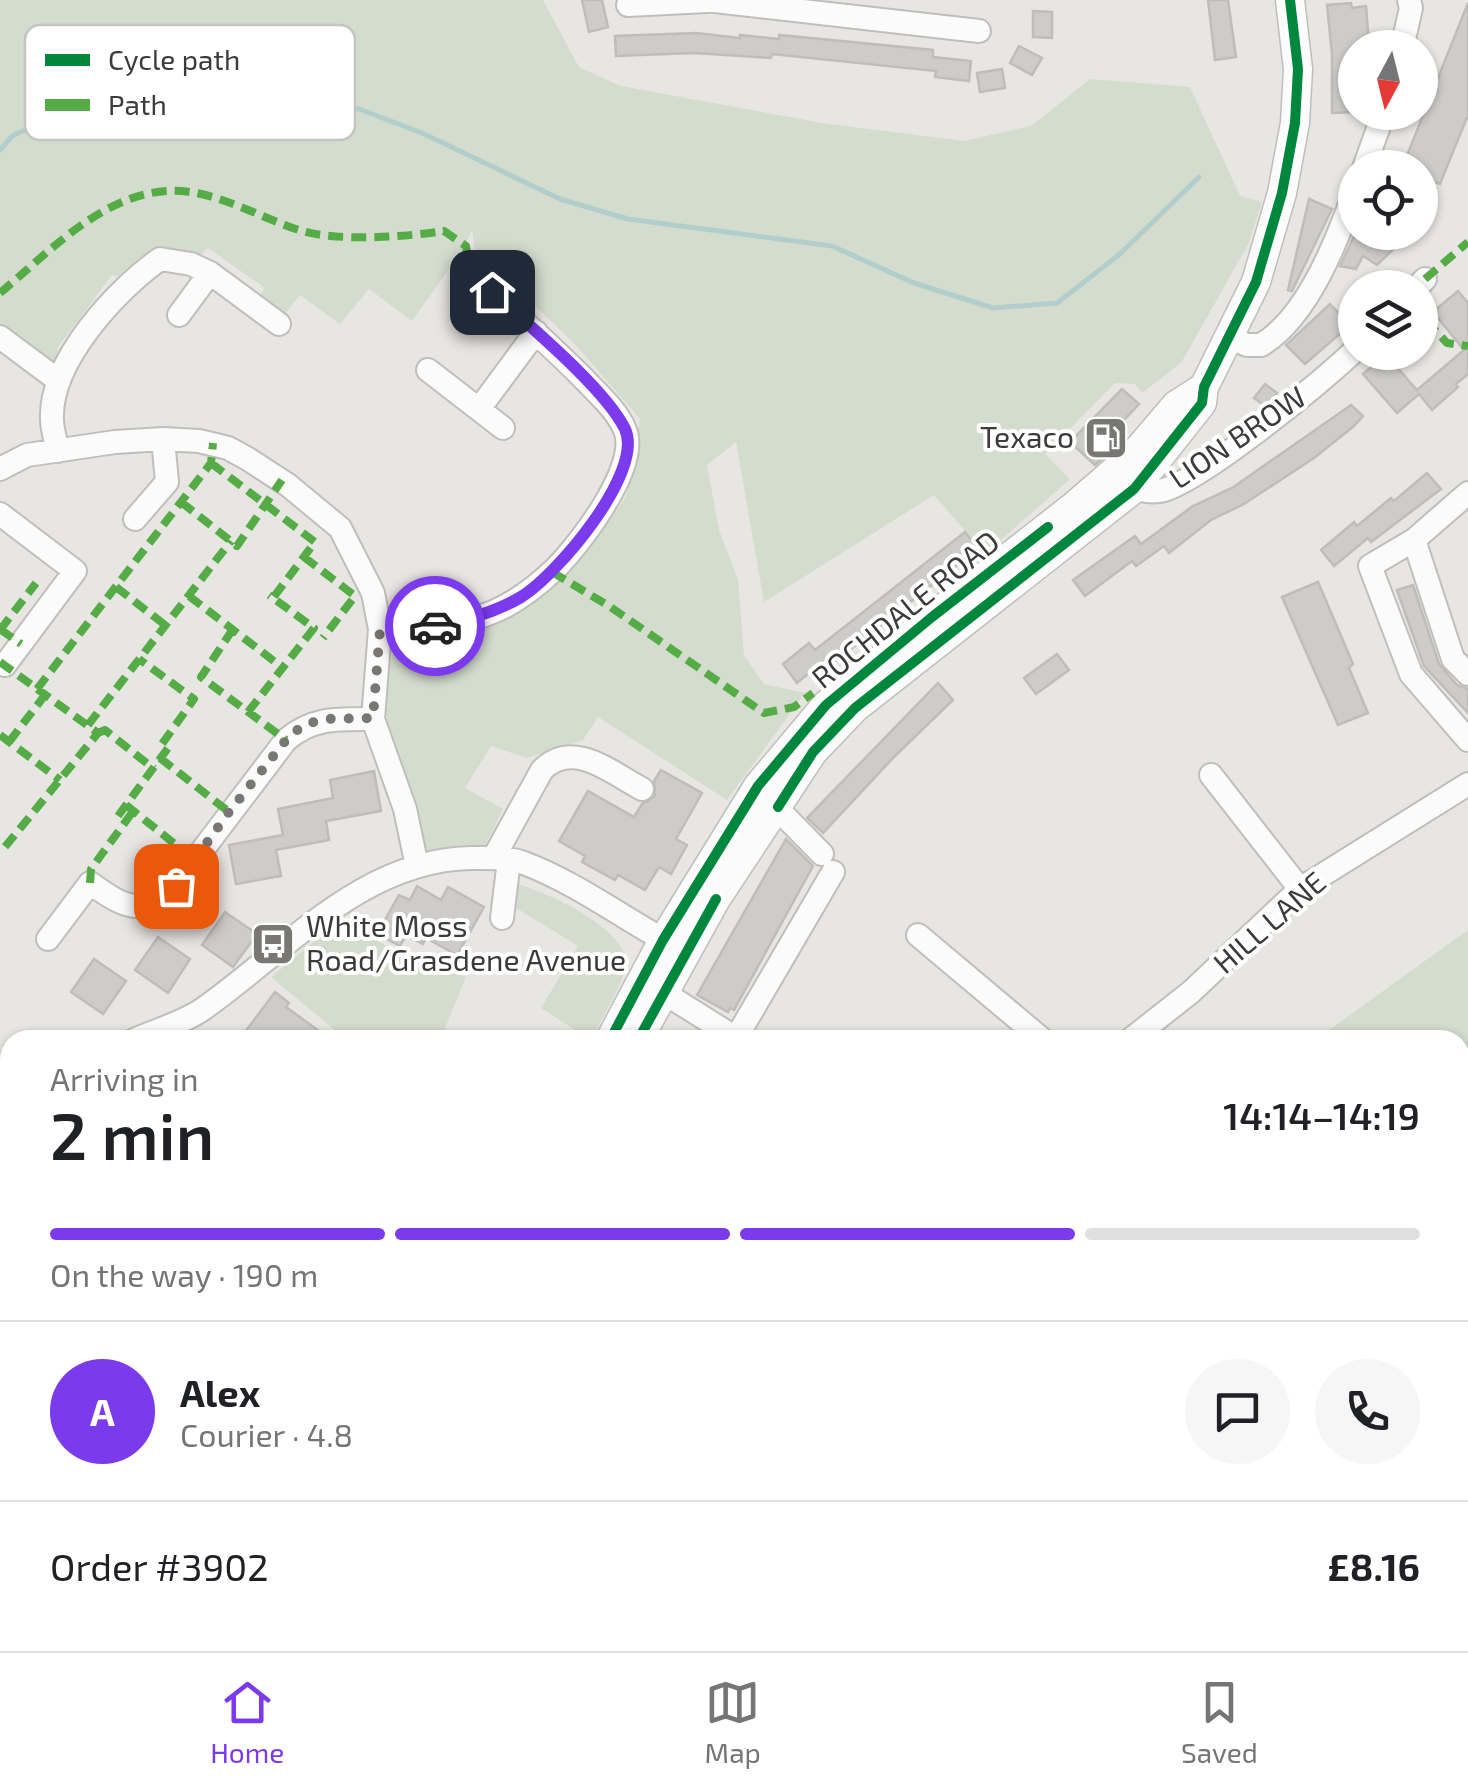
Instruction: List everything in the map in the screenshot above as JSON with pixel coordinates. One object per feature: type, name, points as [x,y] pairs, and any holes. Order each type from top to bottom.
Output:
[{"type":"main road","name":"ROCHDALE ROAD","points":[[767,798],[855,708],[1122,482],[1188,423],[1202,404],[1204,387],[1260,268],[1289,159],[1298,69],[1290,0]]},
{"type":"main road","name":"ROCHDALE ROAD","points":[[618,1030],[653,986],[767,798],[820,699],[1122,482]]},
{"type":"main road","name":"ROCHDALE ROAD","points":[[641,1030],[653,986]]},
{"type":"street","points":[[628,5],[706,0],[979,32]]},
{"type":"street","points":[[1406,30],[1411,8],[1408,0]]},
{"type":"street","points":[[1229,337],[1261,345],[1286,322],[1323,267],[1338,231]]},
{"type":"street","points":[[58,451],[52,418],[59,380],[100,312],[160,259],[191,264],[210,273],[279,324]]},
{"type":"street","points":[[179,315],[210,273]]},
{"type":"street","points":[[380,629],[455,622],[491,613],[525,595],[562,561],[606,502],[626,459],[624,426],[601,397],[470,273]]},
{"type":"street","points":[[478,409],[536,332]]},
{"type":"street","points":[[0,338],[59,380]]},
{"type":"street","name":"LION BROW","points":[[1122,482],[1158,491],[1188,480],[1338,367]]},
{"type":"street","points":[[428,370],[502,428]]},
{"type":"street","points":[[135,518],[167,482],[163,439]]},
{"type":"street","points":[[0,470],[27,455],[58,451],[163,439],[212,443],[238,453],[288,485],[340,528],[374,593],[380,629],[373,718],[405,808],[417,866]]},
{"type":"street","points":[[1468,493],[1414,540],[1370,566],[1411,674],[1468,740]]},
{"type":"street","points":[[0,514],[75,571],[5,666]]},
{"type":"street","points":[[1414,540],[1452,658],[1468,674]]},
{"type":"street","points":[[48,939],[90,884],[116,902],[132,907],[148,906],[162,899],[176,886],[286,740],[302,726],[323,719],[373,718]]},
{"type":"street","points":[[502,918],[502,859],[542,770],[552,760],[569,755],[588,760],[642,789]]},
{"type":"street","points":[[1212,775],[1300,889]]},
{"type":"street","name":"HILL LANE","points":[[1143,1030],[1191,992],[1300,889],[1468,784]]},
{"type":"street","points":[[742,1030],[828,863],[767,798]]},
{"type":"street","points":[[158,1030],[200,1012],[342,902],[374,882],[417,866],[461,858],[521,862],[570,885],[675,946]]},
{"type":"street","points":[[918,935],[1031,1030]]},
{"type":"street","points":[[653,986],[723,1030]]},
{"type":"shaded area","points":[[0,0],[543,0],[579,67],[621,86],[822,123],[964,141],[1031,126],[1090,79],[1190,87],[1240,196],[1262,202],[1248,245],[1181,363],[1142,393],[1135,384],[1115,383],[1045,454],[1070,479],[985,554],[934,495],[764,602],[736,442],[707,465],[719,530],[738,579],[744,655],[764,684],[805,693],[727,800],[598,717],[583,740],[527,758],[491,746],[465,788],[503,809],[481,855],[420,858],[387,726],[388,674],[395,648],[469,636],[523,611],[585,554],[626,497],[640,419],[573,342],[475,249],[472,230],[464,248],[412,321],[369,289],[340,324],[300,295],[280,320],[255,301],[265,288],[208,248],[198,257],[123,277],[112,275],[57,348],[61,355],[55,367],[0,332]]},
{"type":"shaded area","points":[[517,884],[582,913],[613,937],[626,963],[622,980],[597,1030],[575,1030],[541,1008],[578,946],[516,908],[509,913]]},
{"type":"shaded area","points":[[344,917],[389,948],[466,977],[444,1030],[335,1030],[271,977]]},
{"type":"shaded area","points":[[1468,930],[1468,1030],[1329,1030]]},
{"type":"building","points":[[582,0],[602,0],[608,27],[589,32]]},
{"type":"building","points":[[1208,0],[1228,0],[1236,57],[1215,60]]},
{"type":"building","points":[[1468,3],[1468,115],[1440,184],[1438,150],[1409,150],[1417,130],[1438,130],[1438,78]]},
{"type":"building","points":[[1327,5],[1366,6],[1368,30],[1338,30],[1338,113],[1332,113]]},
{"type":"building","points":[[1033,11],[1052,12],[1052,38],[1033,37]]},
{"type":"building","points":[[696,33],[779,39],[779,35],[933,50],[933,57],[971,61],[969,81],[935,77],[936,71],[772,54],[771,58],[694,53],[616,56],[615,36]]},
{"type":"building","points":[[1019,46],[1042,58],[1032,75],[1010,63]]},
{"type":"building","points":[[1002,69],[1005,88],[980,92],[977,73]]},
{"type":"building","points":[[1309,199],[1332,209],[1292,291],[1288,290]]},
{"type":"building","points":[[1348,250],[1392,250],[1377,265],[1363,256],[1356,269],[1340,266]]},
{"type":"building","points":[[1458,291],[1468,303],[1468,374],[1432,410],[1419,394],[1397,413],[1363,374],[1368,370],[1399,370],[1417,390],[1464,350],[1438,318],[1438,308]]},
{"type":"building","points":[[1330,304],[1338,312],[1338,335],[1305,364],[1286,345]]},
{"type":"building","points":[[1265,384],[1277,393],[1265,406],[1254,398]]},
{"type":"building","points":[[1122,389],[1139,404],[1110,435],[1119,444],[1095,465],[1070,442]]},
{"type":"building","points":[[1351,405],[1363,416],[1354,426],[1314,458],[1244,504],[1211,520],[1169,553],[1164,546],[1136,566],[1132,561],[1085,596],[1073,580],[1135,536],[1141,544],[1193,506],[1232,488]]},
{"type":"building","points":[[1427,473],[1441,489],[1334,566],[1321,550],[1354,522],[1357,526],[1391,498],[1394,501]]},
{"type":"building","points":[[965,532],[978,549],[819,674],[815,668],[797,683],[783,664],[809,643],[815,650]]},
{"type":"building","points":[[1318,582],[1353,664],[1349,668],[1368,713],[1338,725],[1282,597]]},
{"type":"building","points":[[1413,585],[1439,664],[1457,685],[1468,689],[1468,713],[1424,666],[1397,590]]},
{"type":"building","points":[[1057,654],[1069,670],[1036,694],[1024,678]]},
{"type":"building","points":[[938,683],[953,700],[823,833],[807,818]]},
{"type":"building","points":[[661,770],[702,793],[676,839],[687,845],[671,874],[659,867],[645,890],[618,875],[615,880],[582,862],[585,856],[559,841],[588,791],[634,817],[642,804],[655,796],[654,781]]},
{"type":"building","points":[[374,771],[381,811],[326,821],[329,840],[276,850],[281,876],[236,884],[229,845],[283,835],[278,809],[333,798],[330,780]]},
{"type":"building","points":[[786,839],[813,866],[734,1010],[730,1008],[728,1012],[697,995]]},
{"type":"building","points":[[417,886],[441,900],[448,887],[484,907],[457,955],[426,938],[423,944],[406,935],[400,946],[377,934],[399,895],[410,900]]},
{"type":"building","points":[[225,912],[257,934],[233,967],[202,945]]},
{"type":"building","points":[[158,937],[190,959],[168,993],[135,970]]},
{"type":"building","points":[[94,959],[126,981],[103,1014],[71,992]]},
{"type":"building","points":[[275,992],[289,1003],[286,1007],[318,1030],[246,1030]]},
{"type":"waterway","points":[[355,109],[422,133],[560,199],[628,219],[832,246],[914,283],[993,308],[1057,303],[1120,254],[1199,177]]},
{"type":"waterway","points":[[0,150],[12,136],[25,130]]},
{"type":"marked path","points":[[0,293],[98,214],[143,195],[167,191],[201,194],[314,234],[371,237],[444,231],[466,246],[470,273]]},
{"type":"marked path","points":[[1435,270],[1468,242]]},
{"type":"marked path","points":[[1438,333],[1447,343],[1468,346]]},
{"type":"marked path","points":[[37,689],[211,463],[213,443]]},
{"type":"marked path","points":[[211,463],[315,542],[273,598]]},
{"type":"marked path","points":[[181,502],[237,546],[282,480]]},
{"type":"marked path","points":[[88,725],[231,541]]},
{"type":"marked path","points":[[304,557],[355,596],[323,638]]},
{"type":"marked path","points":[[552,572],[609,606],[764,713],[794,707],[813,693]]},
{"type":"marked path","points":[[0,630],[36,583]]},
{"type":"marked path","points":[[116,587],[165,625]]},
{"type":"marked path","points":[[248,712],[314,628],[269,595]]},
{"type":"marked path","points":[[189,596],[283,668]]},
{"type":"marked path","points":[[0,629],[21,644]]},
{"type":"marked path","points":[[233,629],[201,677],[286,740]]},
{"type":"marked path","points":[[118,816],[168,748],[162,744],[194,699],[139,659]]},
{"type":"marked path","points":[[0,662],[98,733],[0,853]]},
{"type":"marked path","points":[[9,742],[45,695]]},
{"type":"marked path","points":[[98,733],[105,730],[154,769]]},
{"type":"marked path","points":[[0,735],[60,780]]},
{"type":"marked path","points":[[160,758],[229,812]]},
{"type":"marked path","points":[[126,805],[195,860]]},
{"type":"marked path","points":[[90,883],[91,869],[134,810]]},
{"type":"cycle path","points":[[778,807],[813,752],[855,708],[1134,489],[1202,403],[1204,387],[1256,282],[1282,193],[1295,123],[1298,69],[1290,0]]},
{"type":"cycle path","points":[[615,1030],[663,940],[758,786],[826,705],[1048,527]]},
{"type":"cycle path","points":[[644,1030],[716,899]]},
{"type":"way so far","points":[[176,886],[229,812],[286,740],[302,726],[323,719],[373,718],[380,629],[435,626]]},
{"type":"place","name":"Texaco","points":[[1106,438]]},
{"type":"place","name":"White Moss Road/Grasdene Avenue","points":[[273,944]]},
{"type":"route","points":[[435,626],[491,613],[525,595],[552,572],[606,502],[626,459],[624,426],[601,397],[492,292]]}]
